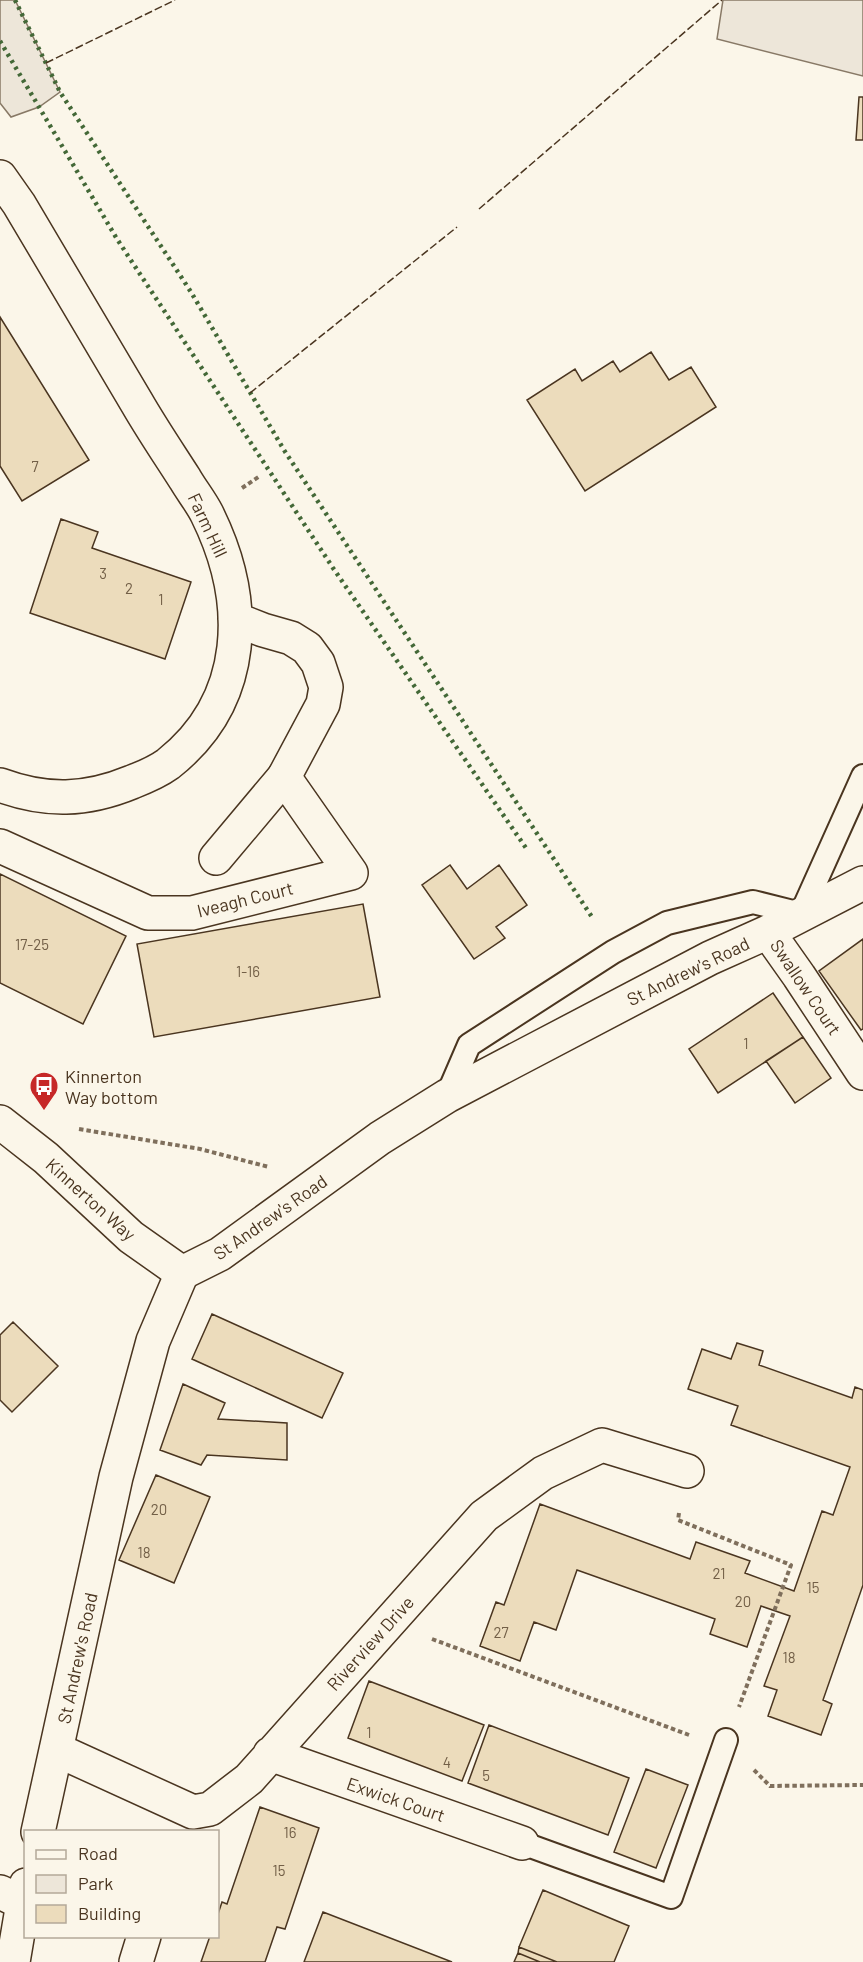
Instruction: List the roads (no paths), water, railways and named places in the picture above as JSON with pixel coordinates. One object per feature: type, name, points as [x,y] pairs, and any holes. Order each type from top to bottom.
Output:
[{"type":"street","name":"Farm Hill","points":[[0,177],[25,214],[150,424],[206,512],[224,554],[233,593],[236,647],[213,715],[183,752],[158,771],[96,794],[67,798],[27,794],[0,785]]},
{"type":"street","points":[[216,858],[285,777],[323,704],[326,687],[318,663],[307,648],[291,638],[235,619]]},
{"type":"street","name":"Iveagh Court","points":[[0,846],[148,913],[192,913],[351,873],[285,777]]},
{"type":"street","name":"St Andrew's Road","points":[[38,1830],[116,1476],[153,1341],[182,1274],[220,1254],[380,1138],[447,1096],[700,963],[768,932],[863,883]]},
{"type":"street","name":"Swallow Court","points":[[768,932],[863,1073]]},
{"type":"street","name":"Kinnerton Way","points":[[0,1122],[46,1158],[131,1237],[182,1274]]},
{"type":"street","name":"Riverview Drive","points":[[57,1750],[189,1822],[249,1779],[484,1516],[543,1473],[602,1444],[687,1471]]},
{"type":"street","name":"Exwick Court","points":[[270,1754],[522,1843]]},
{"type":"street","points":[[13,1962],[16,1893]]},
{"type":"street","points":[[136,1962],[143,1938]]},
{"type":"lane","points":[[447,1096],[469,1045],[612,952],[667,923],[753,902],[801,914],[863,776]]},
{"type":"lane","points":[[522,1843],[671,1897],[725,1744]]},
{"type":"place","name":"Kinnerton Way bottom","points":[[44,1112]]}]
